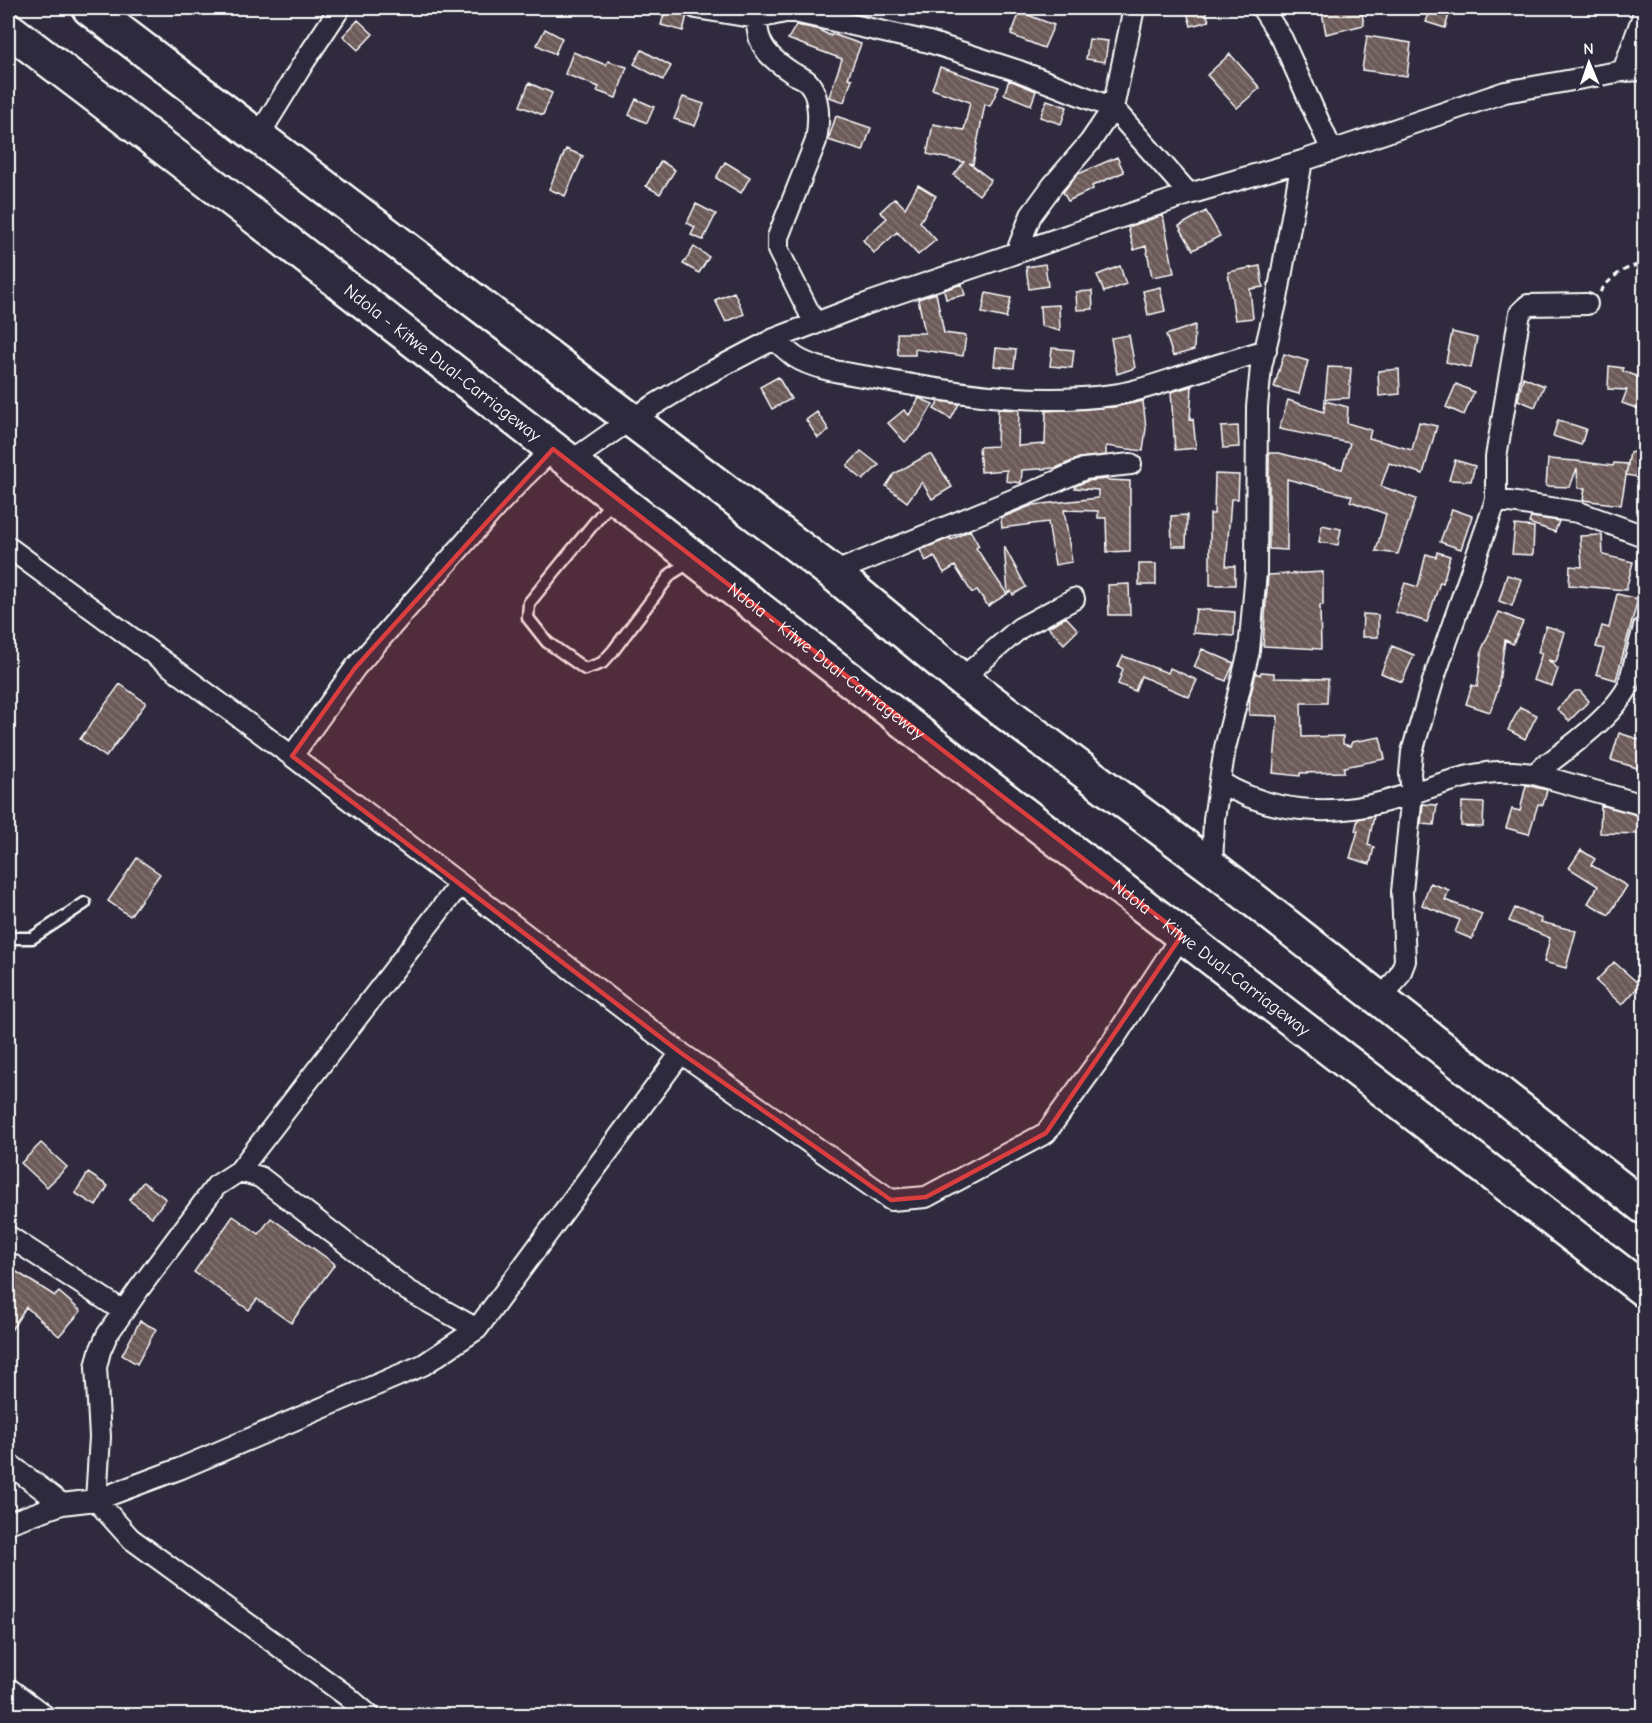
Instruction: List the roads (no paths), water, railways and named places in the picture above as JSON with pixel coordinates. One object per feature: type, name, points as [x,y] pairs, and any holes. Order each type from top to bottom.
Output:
[{"type":"highway","points":[[89,8],[833,573],[961,679],[1212,867],[1644,1207]]},
{"type":"highway","name":"Ndola - Kitwe Dual-Carriageway","points":[[8,29],[255,217],[1644,1290]]},
{"type":"street","points":[[259,135],[340,8]]},
{"type":"street","points":[[696,8],[757,18],[791,9],[929,42],[1019,71],[1113,108],[1189,194]]},
{"type":"street","points":[[1017,251],[1032,215],[1053,184],[1090,142],[1113,108],[1134,8]]},
{"type":"street","points":[[1262,8],[1282,39],[1332,151]]},
{"type":"street","points":[[1623,71],[1644,14]]},
{"type":"street","points":[[757,18],[757,33],[770,56],[807,82],[816,103],[819,128],[816,141],[778,237],[778,250],[815,324]]},
{"type":"street","points":[[292,756],[355,668],[524,477],[561,455],[631,420],[701,376],[774,339],[860,306],[1189,194],[1302,161],[1505,92],[1623,71],[1644,70]]},
{"type":"street","points":[[1212,867],[1214,819],[1225,748],[1249,651],[1256,572],[1257,407],[1261,367],[1302,161]]},
{"type":"street","points":[[1382,1000],[1400,974],[1404,961],[1402,892],[1412,793],[1410,774],[1412,752],[1438,668],[1496,500],[1496,457],[1520,313],[1528,305],[1587,304]]},
{"type":"street","points":[[774,339],[796,357],[817,366],[934,390],[1027,398],[1076,399],[1116,394],[1155,385],[1266,350]]},
{"type":"street","points":[[833,573],[1084,469],[1131,464]]},
{"type":"street","points":[[1496,500],[1578,512],[1644,537]]},
{"type":"street","points":[[8,547],[292,756],[681,1053],[891,1200],[926,1197],[1046,1133],[1112,1042],[1182,935]]},
{"type":"street","points":[[961,679],[1020,628],[1074,599]]},
{"type":"street","points":[[1534,774],[1611,711],[1624,695],[1629,687],[1644,627]]},
{"type":"street","points":[[1220,782],[1250,798],[1265,803],[1299,809],[1338,811],[1385,802],[1478,774],[1499,772],[1534,774],[1644,805]]},
{"type":"street","points":[[370,1716],[347,1696],[130,1538],[96,1500],[100,1437],[96,1367],[107,1335],[216,1186],[239,1171],[460,884]]},
{"type":"street","points":[[8,1523],[62,1504],[96,1500],[179,1468],[423,1365],[477,1329],[681,1053]]},
{"type":"street","points":[[239,1171],[260,1177],[407,1290],[477,1329]]},
{"type":"street","points":[[8,1236],[123,1311]]},
{"type":"street","points":[[8,1463],[62,1504]]},
{"type":"street","points":[[8,1688],[45,1716]]},
{"type":"lane","points":[[616,497],[529,603],[528,618],[547,642],[585,669],[602,663],[671,574],[695,559]]},
{"type":"lane","points":[[8,936],[10,938],[32,938],[85,903]]}]
